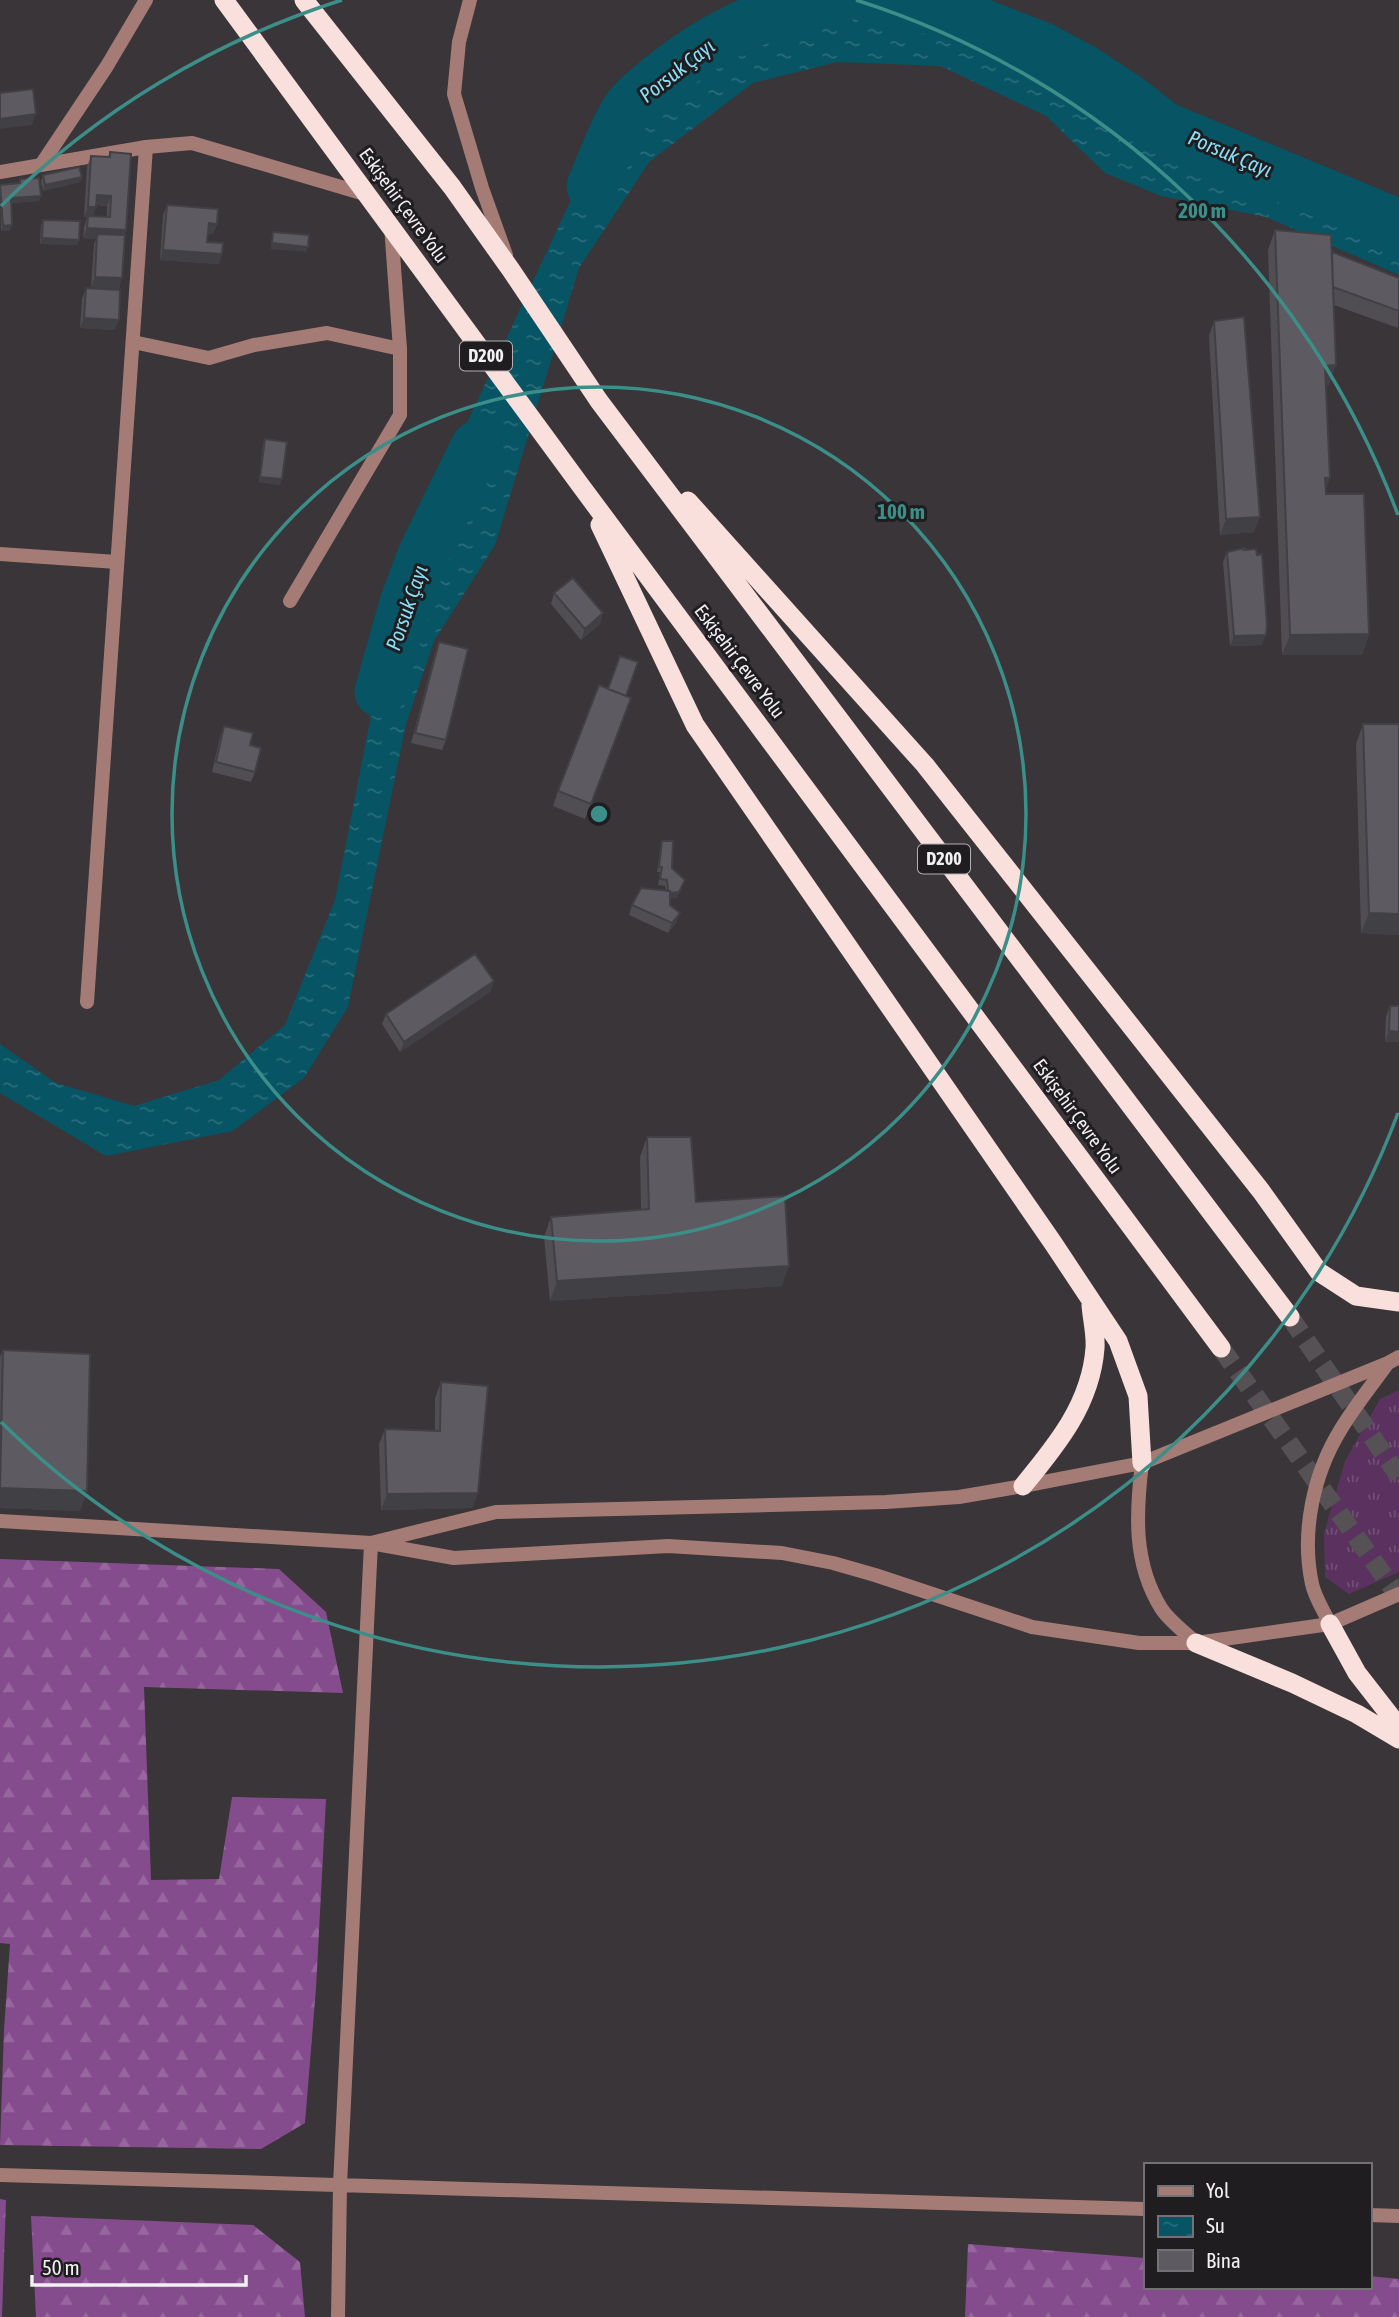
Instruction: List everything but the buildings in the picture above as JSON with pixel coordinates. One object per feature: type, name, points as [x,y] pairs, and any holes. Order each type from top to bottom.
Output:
[{"type":"highway","name":"Eskişehir Çevre Yolu","points":[[224,0],[1221,1348]]},
{"type":"highway","name":"D200","points":[[304,0],[452,187],[598,401],[1290,1317]]},
{"type":"highway","points":[[598,401],[925,765],[1261,1191],[1319,1272],[1356,1296],[1399,1302]]},
{"type":"highway","points":[[581,486],[695,725],[1118,1341],[1138,1396],[1142,1463]]},
{"type":"highway","points":[[1023,1486],[1060,1441],[1085,1395],[1095,1348],[1091,1300]]},
{"type":"highway","points":[[1330,1624],[1357,1673],[1399,1727]]},
{"type":"highway","points":[[1196,1643],[1292,1682],[1357,1714],[1399,1739]]},
{"type":"street","points":[[41,165],[107,66],[146,0]]},
{"type":"street","points":[[470,0],[459,42],[454,94],[482,188],[511,270]]},
{"type":"street","points":[[0,172],[146,147],[192,143],[369,196]]},
{"type":"street","points":[[87,1002],[146,147]]},
{"type":"street","points":[[290,601],[400,415],[400,349],[391,226]]},
{"type":"street","points":[[132,342],[209,358],[254,345],[327,333],[400,349]]},
{"type":"street","points":[[0,554],[117,562]]},
{"type":"street","points":[[371,1543],[496,1512],[886,1502],[959,1496],[1023,1486],[1142,1463],[1393,1360]]},
{"type":"street","points":[[1330,1624],[1313,1587],[1309,1552],[1310,1513],[1320,1473],[1340,1431],[1393,1360]]},
{"type":"street","points":[[1142,1463],[1138,1499],[1138,1539],[1145,1577],[1162,1610],[1196,1643]]},
{"type":"street","points":[[0,1521],[371,1543],[454,1558],[668,1546],[782,1553],[875,1575],[1031,1627],[1139,1643],[1196,1643],[1330,1624],[1399,1594]]},
{"type":"street","points":[[338,2317],[340,2185],[371,1543]]},
{"type":"street","points":[[0,2175],[1144,2209]]},
{"type":"street","points":[[1371,2215],[1399,2216]]},
{"type":"green space","points":[[1399,1390],[1399,1572],[1349,1594],[1325,1577],[1324,1533],[1345,1461],[1380,1399]]},
{"type":"green space","points":[[0,1559],[279,1569],[326,1612],[343,1693],[144,1687],[151,1880],[219,1879],[232,1797],[326,1799],[316,1988],[305,2123],[261,2149],[0,2145],[10,1944],[0,1943]]},
{"type":"green space","points":[[0,2199],[6,2200],[2,2317],[0,2317]]},
{"type":"green space","points":[[31,2216],[253,2225],[300,2262],[305,2317],[36,2317]]},
{"type":"green space","points":[[968,2244],[1144,2258],[1144,2289],[1371,2289],[1371,2276],[1399,2279],[1399,2317],[965,2317]]},
{"type":"water","points":[[852,2],[1070,56],[1166,150],[1272,168],[1399,220],[1399,275],[1266,217],[1161,196],[1105,173],[1046,116],[941,66],[837,62],[753,83],[650,161],[579,268],[495,545],[434,641],[406,724],[348,1007],[304,1078],[233,1131],[106,1156],[0,1093],[0,1044],[56,1083],[134,1106],[219,1080],[285,1025],[335,900],[384,649],[432,568],[459,440],[570,202],[590,152],[662,81],[780,23]]},
{"type":"waterway","name":"Porsuk Çayı","points":[[592,186],[615,131],[628,108],[659,79],[699,50],[742,26],[788,10],[837,0]]},
{"type":"waterway","name":"Porsuk Çayı","points":[[873,0],[961,16],[1041,47],[1084,70],[1164,127],[1399,225]]},
{"type":"waterway","name":"Porsuk Çayı","points":[[380,692],[405,603],[423,555],[476,447]]},
{"type":"tunnel","points":[[1290,1317],[1399,1476]]},
{"type":"tunnel","points":[[1221,1348],[1399,1597]]}]
